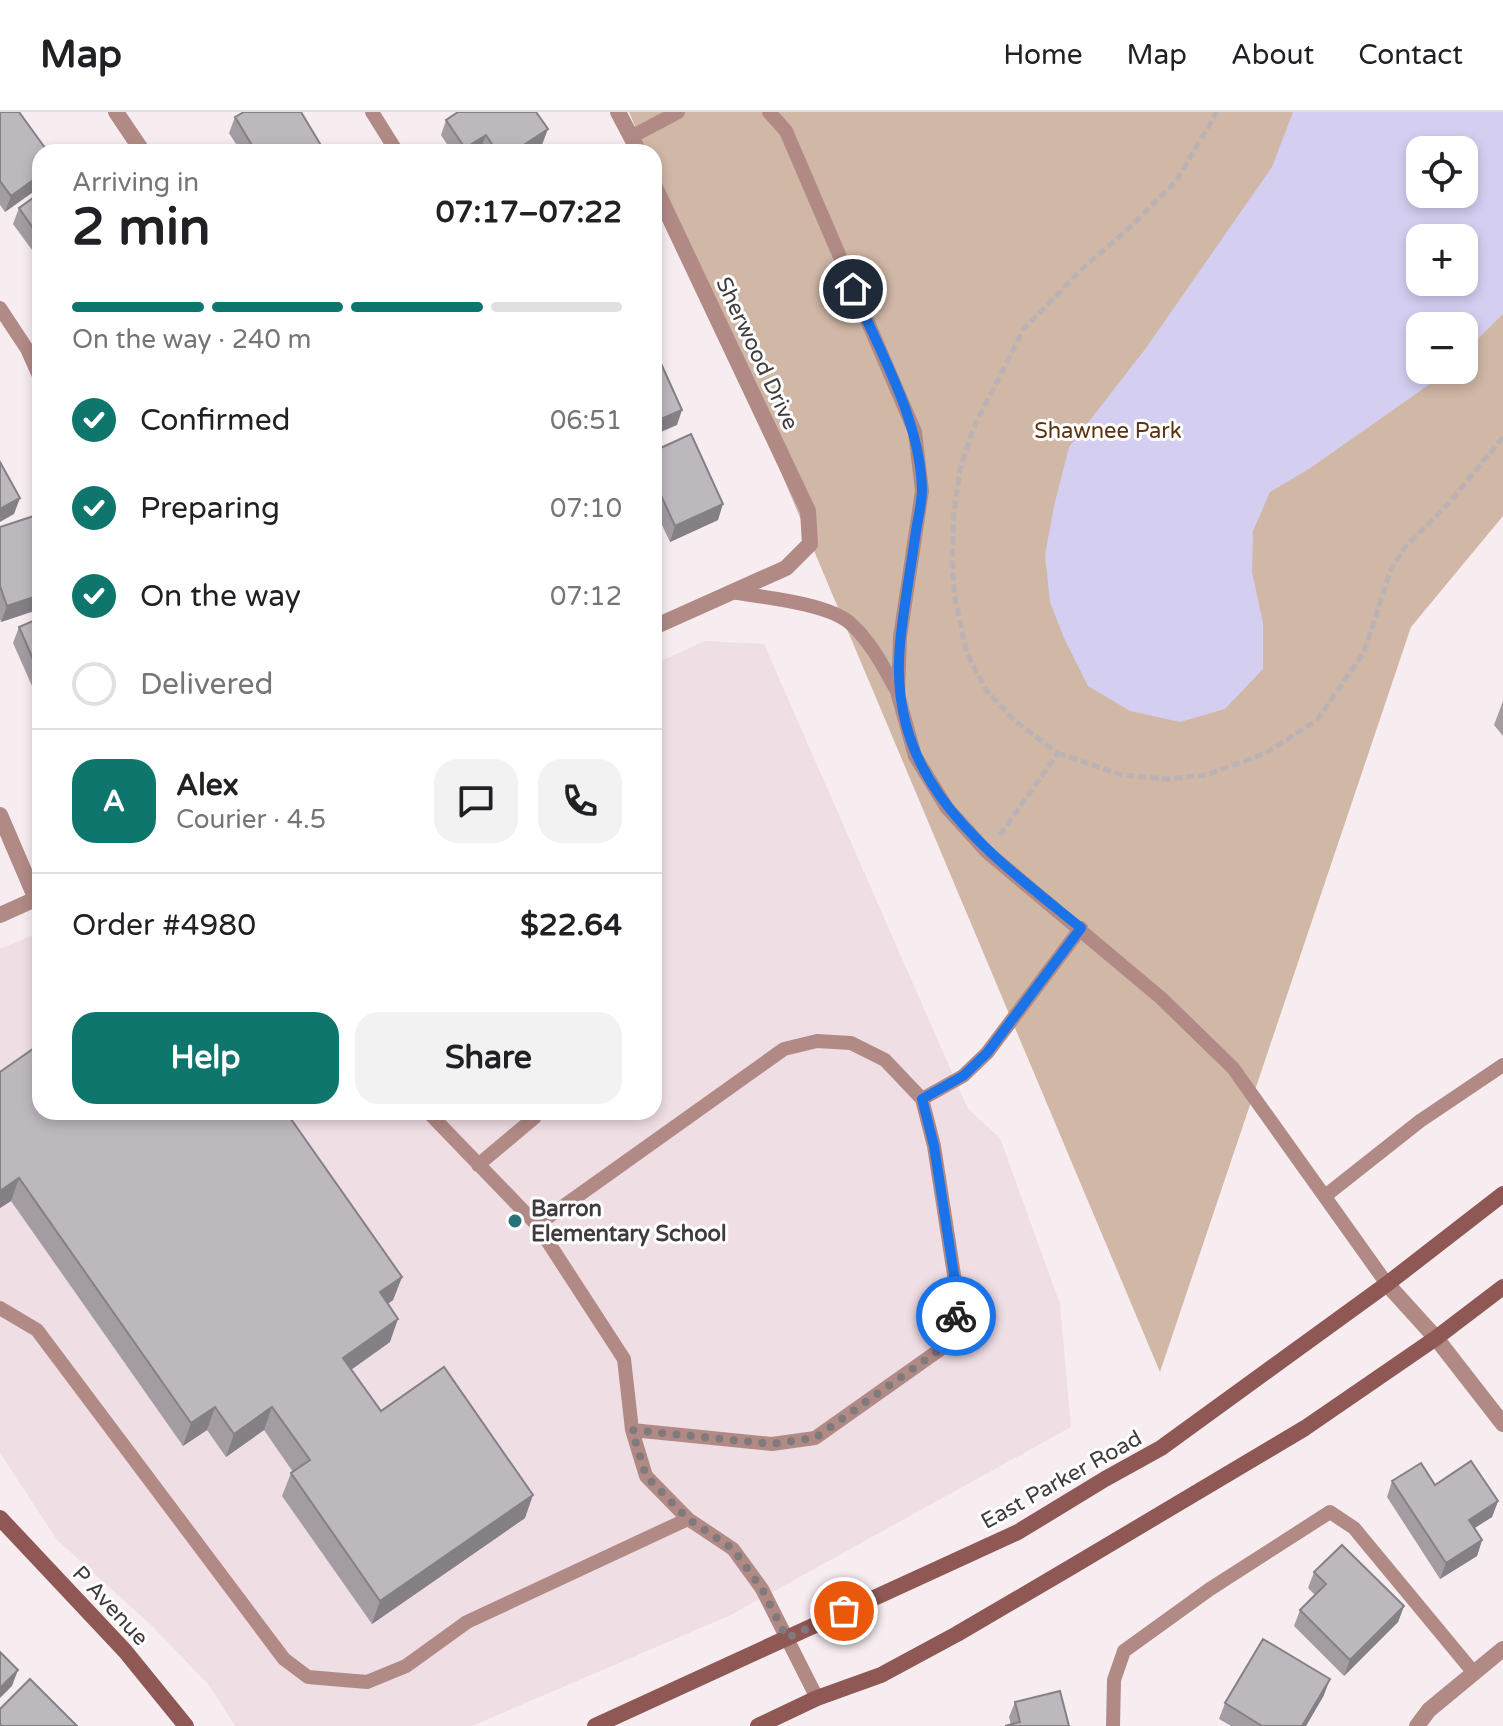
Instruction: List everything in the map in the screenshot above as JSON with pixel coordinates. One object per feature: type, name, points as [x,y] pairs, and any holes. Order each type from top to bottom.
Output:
[{"type":"main road","name":"East Parker Road","points":[[595,1726],[1018,1532],[1161,1448],[1387,1284],[1503,1194]]},
{"type":"main road","points":[[758,1726],[817,1698],[881,1675],[970,1627],[1305,1428],[1436,1338],[1503,1287]]},
{"type":"main road","name":"P Avenue","points":[[0,1518],[125,1651],[186,1726]]},
{"type":"street","points":[[116,112],[138,144]]},
{"type":"street","points":[[618,112],[635,144]]},
{"type":"street","name":"Sherwood Drive","points":[[662,202],[808,511],[810,544],[786,568],[731,592]]},
{"type":"street","points":[[662,623],[731,592]]},
{"type":"street","points":[[0,815],[32,885]]},
{"type":"street","points":[[0,915],[32,901]]},
{"type":"street","points":[[1387,1284],[1436,1338],[1503,1424]]},
{"type":"street","points":[[1417,1726],[1429,1710],[1503,1649]]},
{"type":"lane","points":[[372,112],[392,144]]},
{"type":"lane","points":[[635,144],[678,112]]},
{"type":"lane","points":[[769,112],[786,131],[915,432],[922,491],[900,637],[898,695]]},
{"type":"lane","points":[[0,308],[32,360]]},
{"type":"lane","points":[[731,592],[806,604],[850,622],[879,657],[898,695],[915,756],[947,808],[987,852],[1161,998],[1233,1068],[1387,1284]]},
{"type":"lane","points":[[922,1099],[963,1076],[987,1053],[1081,928]]},
{"type":"lane","points":[[537,1225],[784,1049],[817,1041],[851,1043],[885,1060],[922,1099],[934,1146],[959,1307],[945,1346],[815,1438],[772,1444],[632,1430]]},
{"type":"lane","points":[[1325,1196],[1420,1121],[1503,1065]]},
{"type":"lane","points":[[436,1120],[537,1225],[624,1359],[632,1430],[646,1476],[688,1519],[733,1549],[762,1589],[817,1698]]},
{"type":"lane","points":[[478,1165],[532,1120]]},
{"type":"lane","points":[[0,1308],[37,1330],[284,1659],[308,1677],[367,1682],[406,1666],[467,1622],[688,1519]]},
{"type":"lane","points":[[1113,1726],[1114,1680],[1124,1651],[1210,1589],[1330,1512],[1354,1528],[1474,1673]]},
{"type":"path","points":[[1217,112],[1176,181],[1125,232],[1084,267],[1023,330],[973,429],[960,469],[952,562],[955,599],[967,654],[987,691],[1016,722],[1058,753],[1122,775],[1167,779],[1206,775],[1266,753],[1317,720],[1364,652],[1391,569],[1406,546],[1449,503],[1503,437]]},
{"type":"path","points":[[987,852],[1058,753]]},
{"type":"shaded area","points":[[1293,112],[1503,112],[1503,314],[1478,339],[1478,312],[1406,312],[1406,384],[1430,384],[1309,469],[1270,492],[1253,531],[1252,572],[1263,623],[1263,669],[1225,709],[1180,722],[1130,711],[1088,686],[1050,602],[1045,555],[1069,447],[1146,348],[1272,167]]},
{"type":"shaded area","name":"Barron Elementary School","points":[[705,641],[764,644],[968,1109],[1000,1138],[1060,1304],[1071,1427],[731,1615],[472,1726],[235,1726],[209,1685],[150,1624],[57,1540],[0,1453],[0,949],[32,935],[32,1120],[662,1120],[662,660]]},
{"type":"green space","name":"Shawnee Park","points":[[629,112],[1503,112],[1503,516],[1411,627],[1160,1372],[662,190],[662,144],[643,144]]},
{"type":"building","points":[[0,112],[19,112],[42,144],[32,144],[32,181],[11,196],[0,181]]},
{"type":"building","points":[[244,112],[301,112],[320,144],[251,144],[235,117]]},
{"type":"building","points":[[458,112],[536,112],[548,129],[525,144],[492,144],[486,135],[471,144],[462,144],[446,120]]},
{"type":"building","points":[[32,199],[32,227],[19,208]]},
{"type":"building","points":[[662,366],[682,410],[662,419]]},
{"type":"building","points":[[691,434],[723,504],[675,526],[662,498],[662,447]]},
{"type":"building","points":[[0,462],[20,498],[0,509]]},
{"type":"building","points":[[32,517],[32,598],[7,606],[0,586],[0,527]]},
{"type":"building","points":[[32,621],[32,657],[19,627]]},
{"type":"building","points":[[32,1050],[32,1120],[292,1120],[402,1277],[380,1292],[398,1319],[343,1358],[381,1411],[444,1367],[533,1495],[380,1601],[291,1473],[310,1460],[272,1407],[234,1434],[215,1407],[191,1423],[19,1178],[0,1191],[0,1072]]},
{"type":"building","points":[[1471,1461],[1498,1501],[1469,1520],[1482,1540],[1446,1563],[1392,1481],[1421,1463],[1435,1485]]},
{"type":"building","points":[[1342,1545],[1404,1606],[1350,1660],[1300,1610],[1326,1584],[1314,1572]]},
{"type":"building","points":[[1263,1639],[1330,1679],[1302,1726],[1262,1726],[1225,1703]]},
{"type":"building","points":[[0,1652],[18,1670],[0,1688]]},
{"type":"building","points":[[30,1679],[77,1726],[0,1724],[0,1709]]},
{"type":"building","points":[[1060,1691],[1069,1726],[1005,1726],[1020,1722],[1015,1702]]},
{"type":"way so far","points":[[844,1611],[787,1638],[762,1589],[733,1549],[688,1519],[646,1476],[632,1430],[772,1444],[815,1438],[945,1346],[956,1316]]},
{"type":"place","name":"Barron Elementary School","points":[[515,1221]]},
{"type":"route","points":[[853,289],[915,432],[922,491],[900,637],[898,695],[915,756],[947,808],[987,852],[1081,928],[987,1053],[963,1076],[922,1099],[934,1146],[959,1307],[956,1316]]}]
